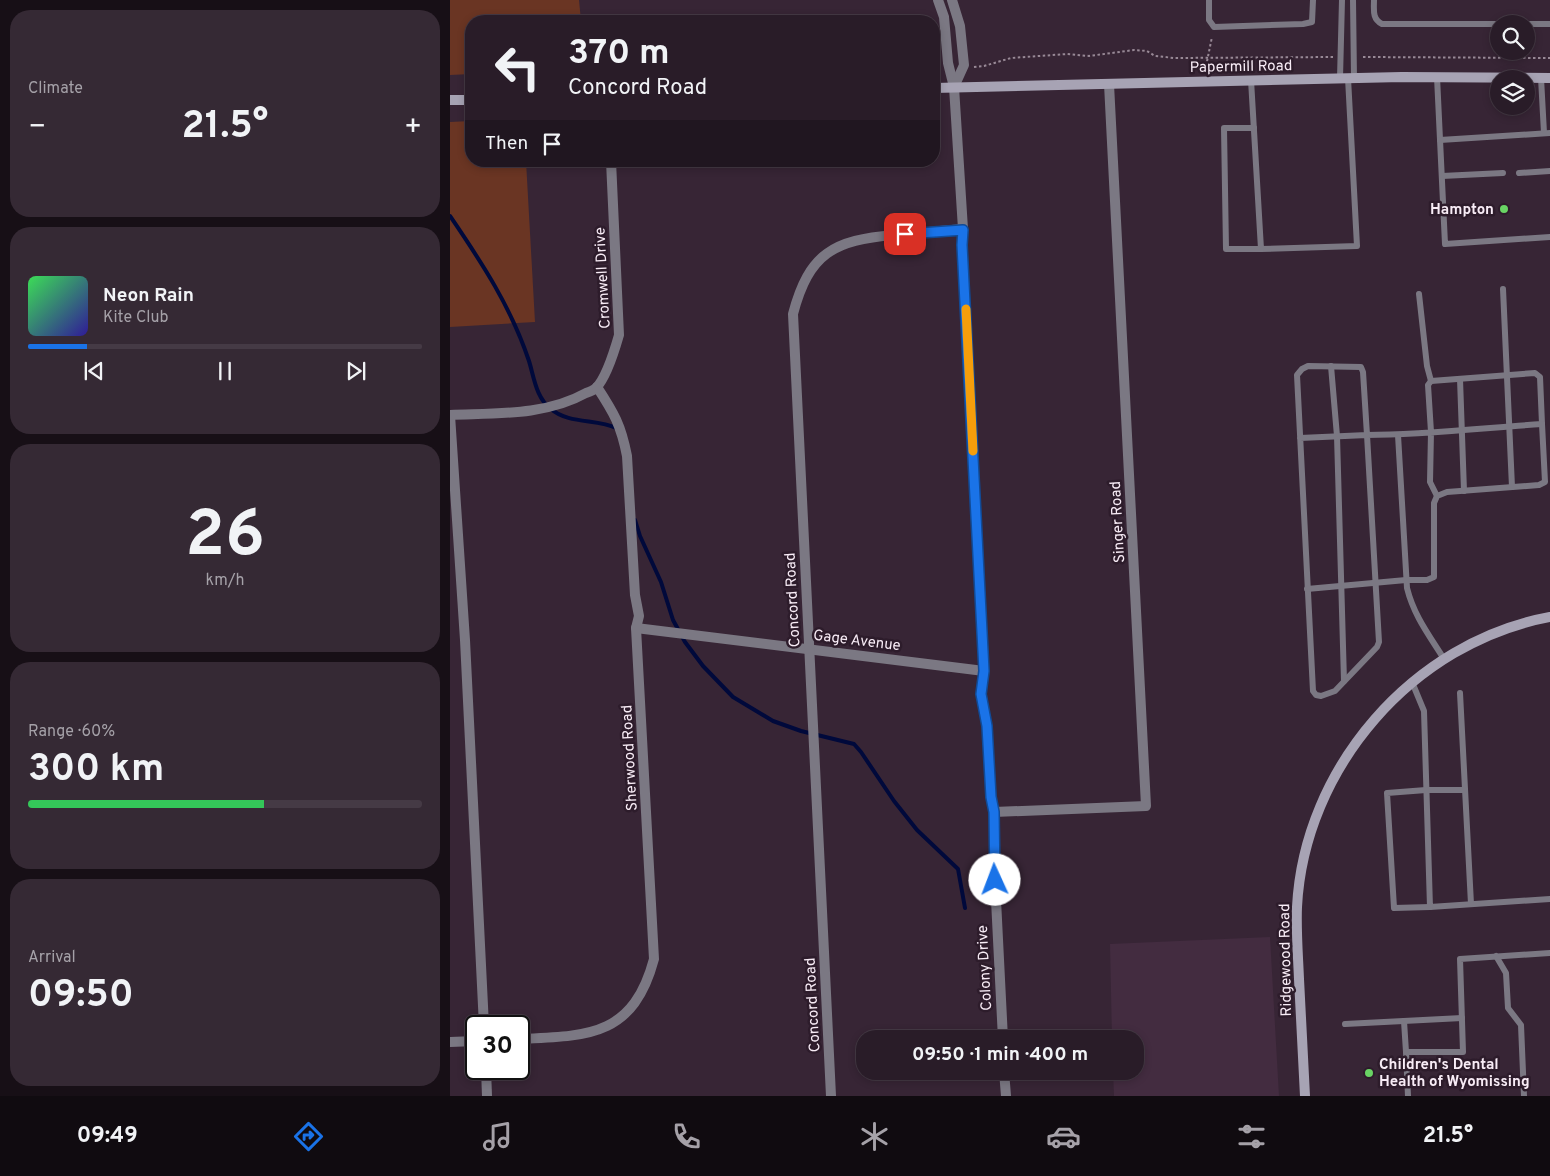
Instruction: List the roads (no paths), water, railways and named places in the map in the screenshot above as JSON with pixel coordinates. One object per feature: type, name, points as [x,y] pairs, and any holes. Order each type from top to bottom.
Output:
[{"type":"main road","name":"Papermill Road","points":[[940,88],[1348,78],[1545,78]]},
{"type":"main road","points":[[450,100],[465,100]]},
{"type":"main road","name":"Ridgewood Road","points":[[1305,1096],[1297,906],[1304,857],[1322,802],[1333,778],[1366,728],[1385,706],[1412,682],[1444,659],[1486,636],[1514,626],[1550,617]]},
{"type":"street","name":"Colony Drive","points":[[938,0],[944,17],[948,63],[954,88],[963,230],[962,245],[984,671],[981,694],[987,726],[991,797],[994,812],[994,860],[1003,1030]]},
{"type":"street","name":"Colony Drive","points":[[952,0],[960,26],[964,65],[954,88]]},
{"type":"street","name":"Singer Road","points":[[994,812],[1146,806],[1109,84]]},
{"type":"street","name":"Cromwell Drive","points":[[596,388],[611,362],[620,335],[611,167]]},
{"type":"street","name":"Concord Road","points":[[831,1096],[793,314],[805,278],[814,265],[832,250],[843,244],[866,237],[963,230]]},
{"type":"street","points":[[483,1015],[465,640],[450,415],[550,408],[574,400],[596,388]]},
{"type":"street","name":"Sherwood Road","points":[[530,1039],[576,1036],[606,1028],[629,1010],[640,997],[649,978],[654,959],[636,628],[639,616],[635,595],[627,456],[623,433],[616,417],[596,388]]},
{"type":"street","name":"Gage Avenue","points":[[636,628],[984,671]]},
{"type":"street","points":[[450,1042],[465,1041]]},
{"type":"street","points":[[487,1080],[488,1096]]},
{"type":"street","points":[[1005,1080],[1006,1096]]},
{"type":"lane","points":[[1209,0],[1209,20],[1214,27],[1303,24],[1312,22],[1313,0]]},
{"type":"lane","points":[[1254,128],[1224,128],[1226,250],[1357,246],[1342,0]]},
{"type":"lane","points":[[1348,78],[1353,0]]},
{"type":"lane","points":[[1374,0],[1374,16],[1382,24],[1490,24]]},
{"type":"lane","points":[[1535,24],[1550,24]]},
{"type":"lane","points":[[1437,77],[1445,244],[1550,237]]},
{"type":"lane","points":[[1440,140],[1547,133],[1545,78]]},
{"type":"lane","points":[[1251,80],[1261,249]]},
{"type":"lane","points":[[1519,172],[1550,171]]},
{"type":"lane","points":[[1442,176],[1502,173]]},
{"type":"lane","points":[[1503,289],[1511,426],[1512,487]]},
{"type":"lane","points":[[1419,294],[1427,366],[1431,381],[1428,385],[1431,432],[1430,482],[1437,496]]},
{"type":"lane","points":[[1308,366],[1361,367],[1363,372],[1367,435],[1380,642],[1377,648],[1335,691],[1321,696],[1316,695],[1312,691],[1297,375],[1308,366]]},
{"type":"lane","points":[[1331,366],[1337,436],[1344,681]]},
{"type":"lane","points":[[1308,589],[1406,580],[1427,580],[1434,577],[1434,503],[1437,496],[1447,492],[1539,485],[1545,482],[1540,377],[1535,373],[1431,381]]},
{"type":"lane","points":[[1460,378],[1464,491]]},
{"type":"lane","points":[[1300,438],[1398,435],[1542,424]]},
{"type":"lane","points":[[1398,435],[1406,580],[1412,606],[1444,659]]},
{"type":"lane","points":[[1412,682],[1424,711],[1430,907]]},
{"type":"lane","points":[[1460,693],[1471,904]]},
{"type":"lane","points":[[1465,790],[1426,790],[1387,794],[1394,908],[1550,899]]},
{"type":"lane","points":[[1406,1052],[1463,1052],[1460,959],[1550,952]]},
{"type":"lane","points":[[1496,956],[1506,973],[1508,1008],[1521,1025],[1524,1096]]},
{"type":"lane","points":[[1345,1024],[1462,1018]]},
{"type":"lane","points":[[1404,1021],[1408,1096]]},
{"type":"waterway","points":[[450,216],[505,304],[522,341],[542,399],[558,414],[616,428]]},
{"type":"waterway","points":[[635,520],[640,536],[661,582],[673,620],[685,642],[703,666],[733,697],[773,721],[801,731],[854,744],[917,830],[958,869],[965,908]]},
{"type":"place","name":"Hampton","points":[[1504,209]]},
{"type":"place","name":"Children's Dental Health of Wyomissing","points":[[1369,1073]]}]
